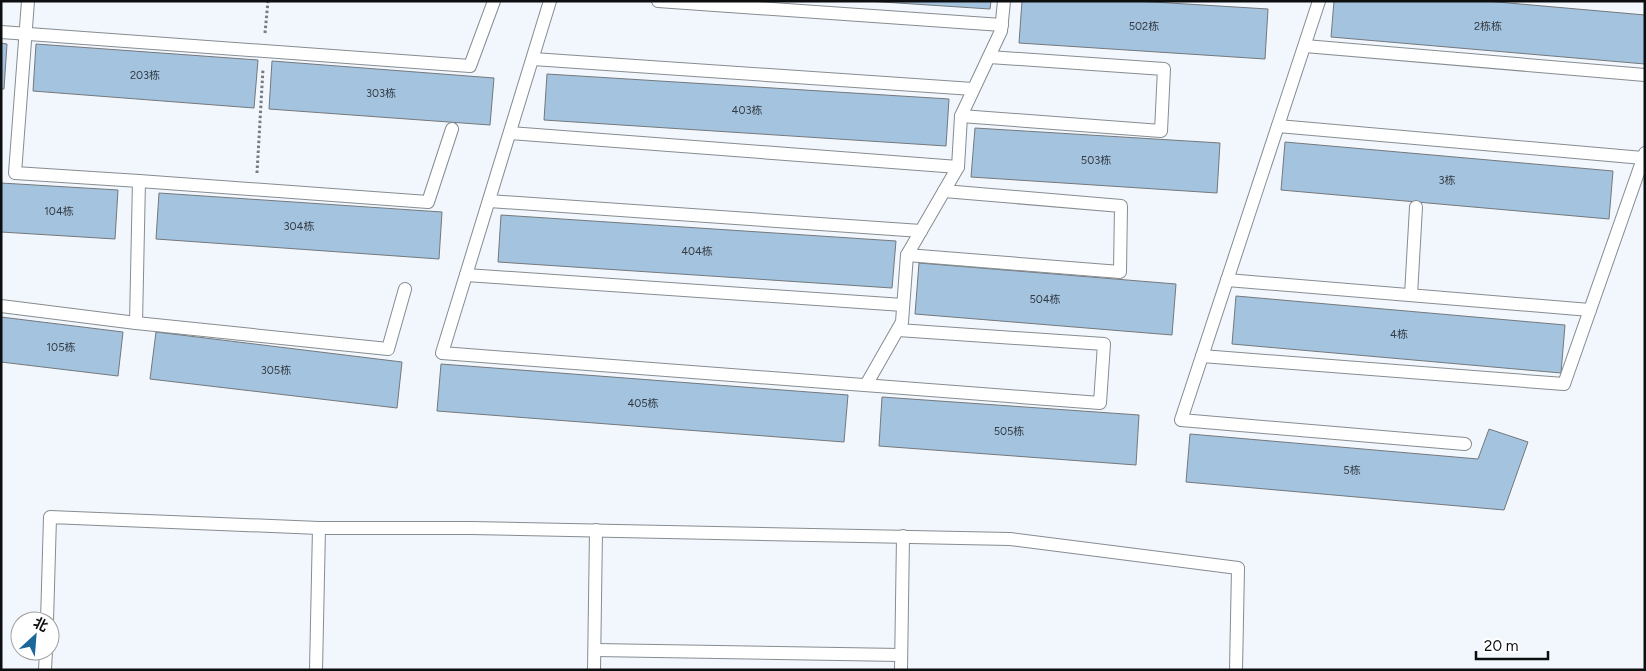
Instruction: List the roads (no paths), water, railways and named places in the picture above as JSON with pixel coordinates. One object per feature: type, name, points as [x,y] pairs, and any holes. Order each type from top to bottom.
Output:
[{"type":"lane","points":[[14,173],[28,1]]},
{"type":"lane","points":[[1,32],[470,66],[494,1]]},
{"type":"lane","points":[[550,1],[442,353],[1100,404],[1104,344],[898,330]]},
{"type":"lane","points":[[658,1],[1002,25]]},
{"type":"lane","points":[[866,385],[902,322],[907,254],[958,167],[961,116],[1001,31],[1004,1]]},
{"type":"lane","points":[[1319,1],[1181,420],[1465,444]]},
{"type":"lane","points":[[1304,46],[1645,75]]},
{"type":"lane","points":[[961,116],[1161,132],[1164,69],[989,57]]},
{"type":"lane","points":[[532,59],[973,90]]},
{"type":"lane","points":[[1202,356],[1564,384],[1644,155],[1278,126]]},
{"type":"lane","points":[[1,172],[428,202],[452,129]]},
{"type":"lane","points":[[510,133],[958,167]]},
{"type":"lane","points":[[136,323],[139,181]]},
{"type":"lane","points":[[907,254],[1120,272],[1121,206],[944,192]]},
{"type":"lane","points":[[489,201],[921,231]]},
{"type":"lane","points":[[1411,295],[1416,207]]},
{"type":"lane","points":[[466,275],[903,305]]},
{"type":"lane","points":[[1227,280],[1590,310]]},
{"type":"lane","points":[[1,306],[136,323],[388,349],[405,288]]},
{"type":"lane","points":[[46,611],[50,517],[319,528],[596,530],[1010,540],[1238,568],[1236,670]]},
{"type":"lane","points":[[316,670],[319,528]]},
{"type":"lane","points":[[594,670],[596,530]]},
{"type":"lane","points":[[901,670],[903,536]]},
{"type":"lane","points":[[595,650],[901,655]]}]
